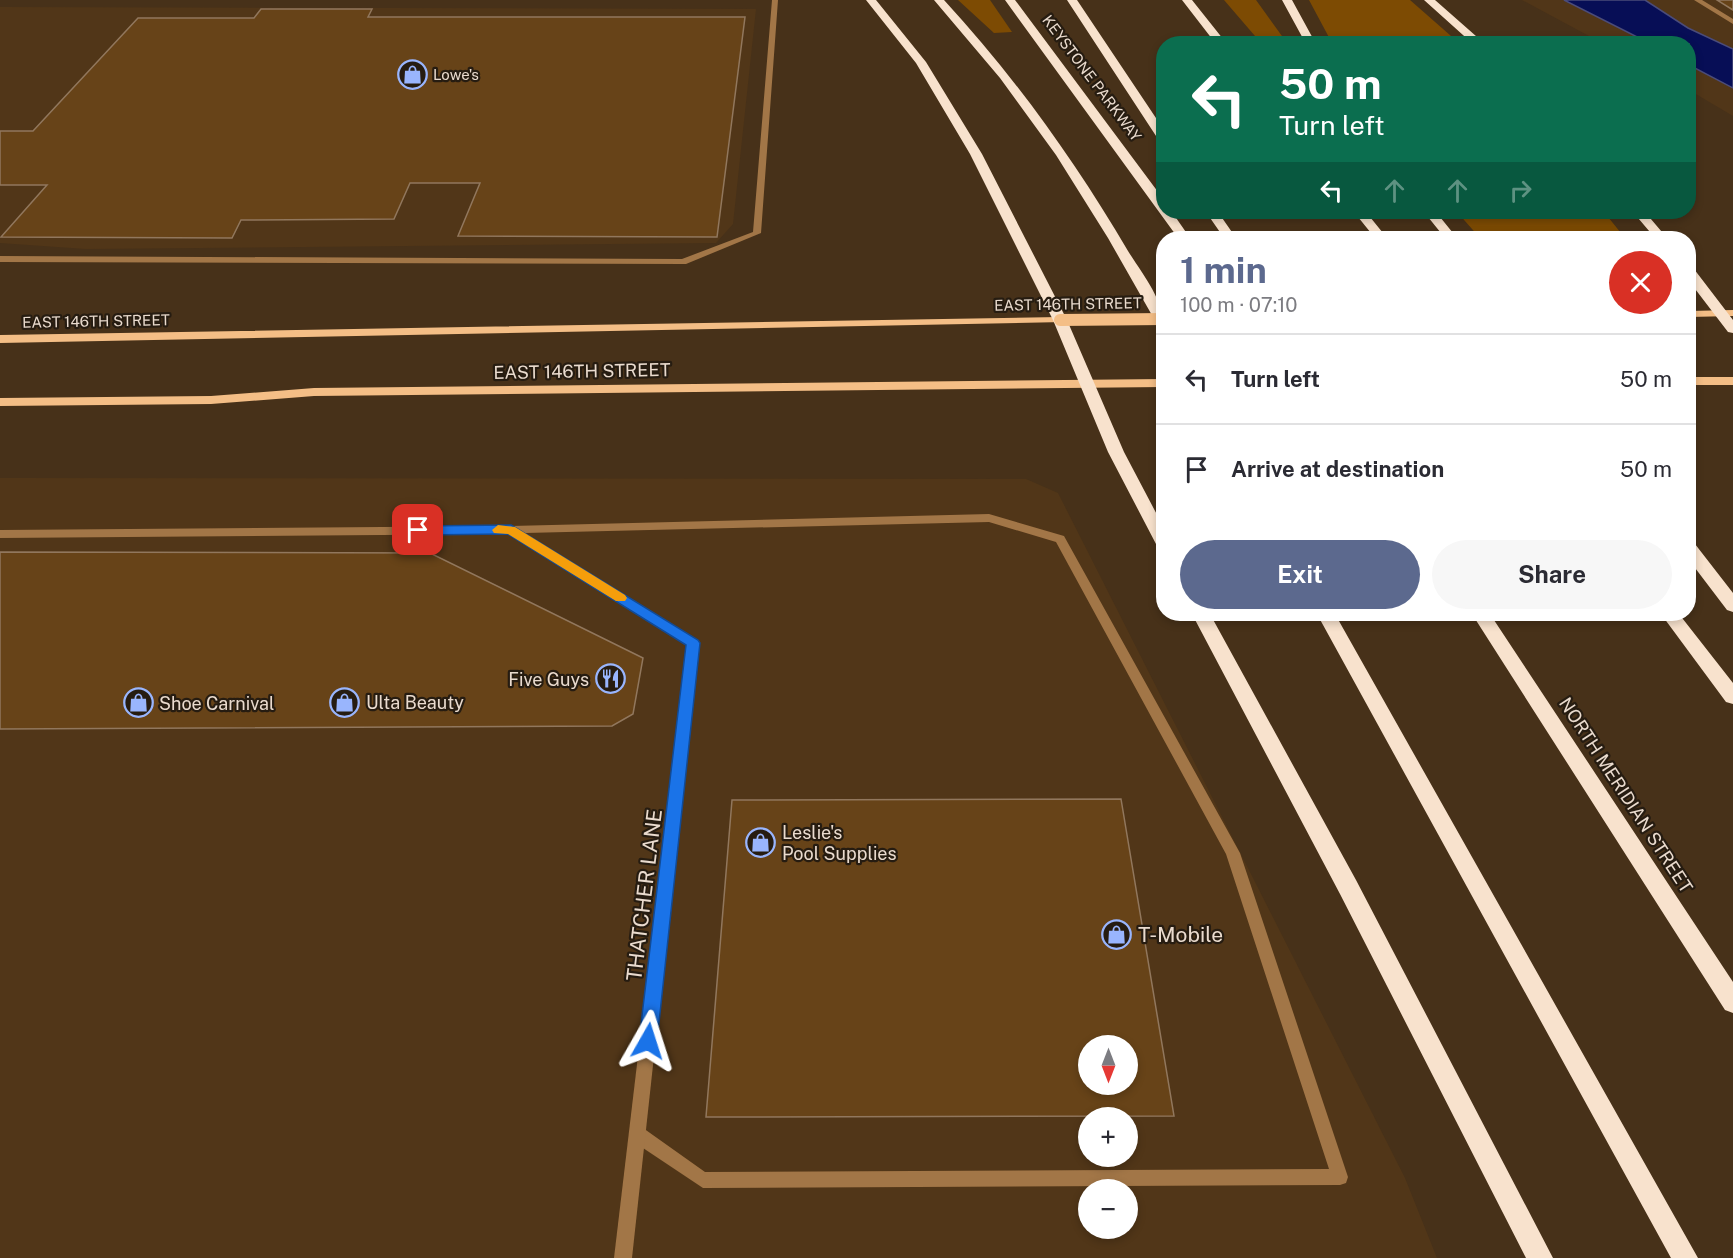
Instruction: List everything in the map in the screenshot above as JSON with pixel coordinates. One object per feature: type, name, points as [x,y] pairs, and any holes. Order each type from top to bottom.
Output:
[{"type":"highway","points":[[871,0],[921,62],[955,116],[1060,320],[1116,452],[1156,529]]},
{"type":"highway","points":[[939,0],[1024,98],[1113,232],[1156,310]]},
{"type":"highway","name":"KEYSTONE PARKWAY","points":[[1010,0],[1156,198]]},
{"type":"highway","points":[[1072,0],[1156,127]]},
{"type":"highway","points":[[1187,0],[1216,36]]},
{"type":"highway","points":[[1280,0],[1306,36]]},
{"type":"highway","points":[[1287,0],[1300,27]]},
{"type":"highway","points":[[1429,0],[1471,36]]},
{"type":"highway","points":[[1365,219],[1375,231]]},
{"type":"highway","points":[[1436,219],[1445,231]]},
{"type":"highway","points":[[1645,219],[1655,231]]},
{"type":"highway","points":[[1696,279],[1728,313],[1733,329]]},
{"type":"highway","points":[[1696,558],[1733,606]]},
{"type":"highway","points":[[1205,621],[1348,887],[1540,1258]]},
{"type":"highway","points":[[1330,621],[1685,1258]]},
{"type":"highway","points":[[1479,621],[1525,680]]},
{"type":"highway","name":"NORTH MERIDIAN STREET","points":[[1486,621],[1733,1002]]},
{"type":"highway","points":[[1675,621],[1733,697]]},
{"type":"main road","points":[[1696,314],[1728,313]]},
{"type":"main road","name":"EAST 146TH STREET","points":[[0,339],[1156,319]]},
{"type":"main road","points":[[1696,381],[1733,381]]},
{"type":"main road","name":"EAST 146TH STREET","points":[[0,402],[211,400],[314,392],[1156,383]]},
{"type":"street","points":[[0,259],[683,262],[757,233],[775,0]]},
{"type":"street","points":[[1697,0],[1733,21]]},
{"type":"street","points":[[0,534],[511,530],[989,518],[1060,539],[1233,853],[1340,1177],[703,1180],[637,1134]]},
{"type":"street","name":"THATCHER LANE","points":[[511,530],[693,643],[623,1258]]},
{"type":"shaded area","points":[[958,0],[990,0],[1012,32],[994,33]]},
{"type":"shaded area","points":[[1224,0],[1256,0],[1282,36],[1255,36]]},
{"type":"shaded area","points":[[1309,0],[1410,0],[1451,36],[1328,36]]},
{"type":"shaded area","points":[[1522,0],[1733,0],[1733,116],[1696,94],[1696,36],[1589,36]]},
{"type":"shaded area","points":[[1564,0],[1645,0],[1688,28],[1733,49],[1733,88],[1696,69],[1696,36],[1635,36]]},
{"type":"shaded area","name":"Lowe's","points":[[0,7],[756,9],[733,224],[716,243],[86,249],[0,243]]},
{"type":"shaded area","points":[[1463,219],[1610,219],[1619,231],[1474,231]]},
{"type":"shaded area","points":[[0,478],[1026,479],[1058,493],[1405,1178],[1437,1258],[0,1258]]},
{"type":"building","points":[[1717,0],[1733,0],[1733,10]]},
{"type":"building","name":"Lowe's","points":[[261,9],[372,9],[368,17],[745,17],[717,237],[458,236],[480,183],[410,183],[394,219],[241,220],[232,238],[1,237],[47,185],[0,185],[0,131],[33,131],[138,18],[254,18]]},
{"type":"building","points":[[0,552],[430,553],[643,658],[633,714],[612,726],[0,729]]},
{"type":"building","points":[[1121,799],[1174,1116],[1138,1116],[1138,1107],[1078,1107],[1078,1116],[706,1117],[732,800]]},
{"type":"slow traffic","points":[[498,530],[511,530],[621,598]]},
{"type":"place","name":"Lowe's","points":[[412,74]]},
{"type":"place","name":"Five Guys","points":[[610,679]]},
{"type":"place","name":"Ulta Beauty","points":[[345,702]]},
{"type":"place","name":"Shoe Carnival","points":[[138,703]]},
{"type":"place","name":"Leslie's Pool Supplies","points":[[761,842]]},
{"type":"place","name":"T-Mobile","points":[[1117,934]]},
{"type":"route","points":[[418,530],[511,530],[693,643],[648,1041]]}]
